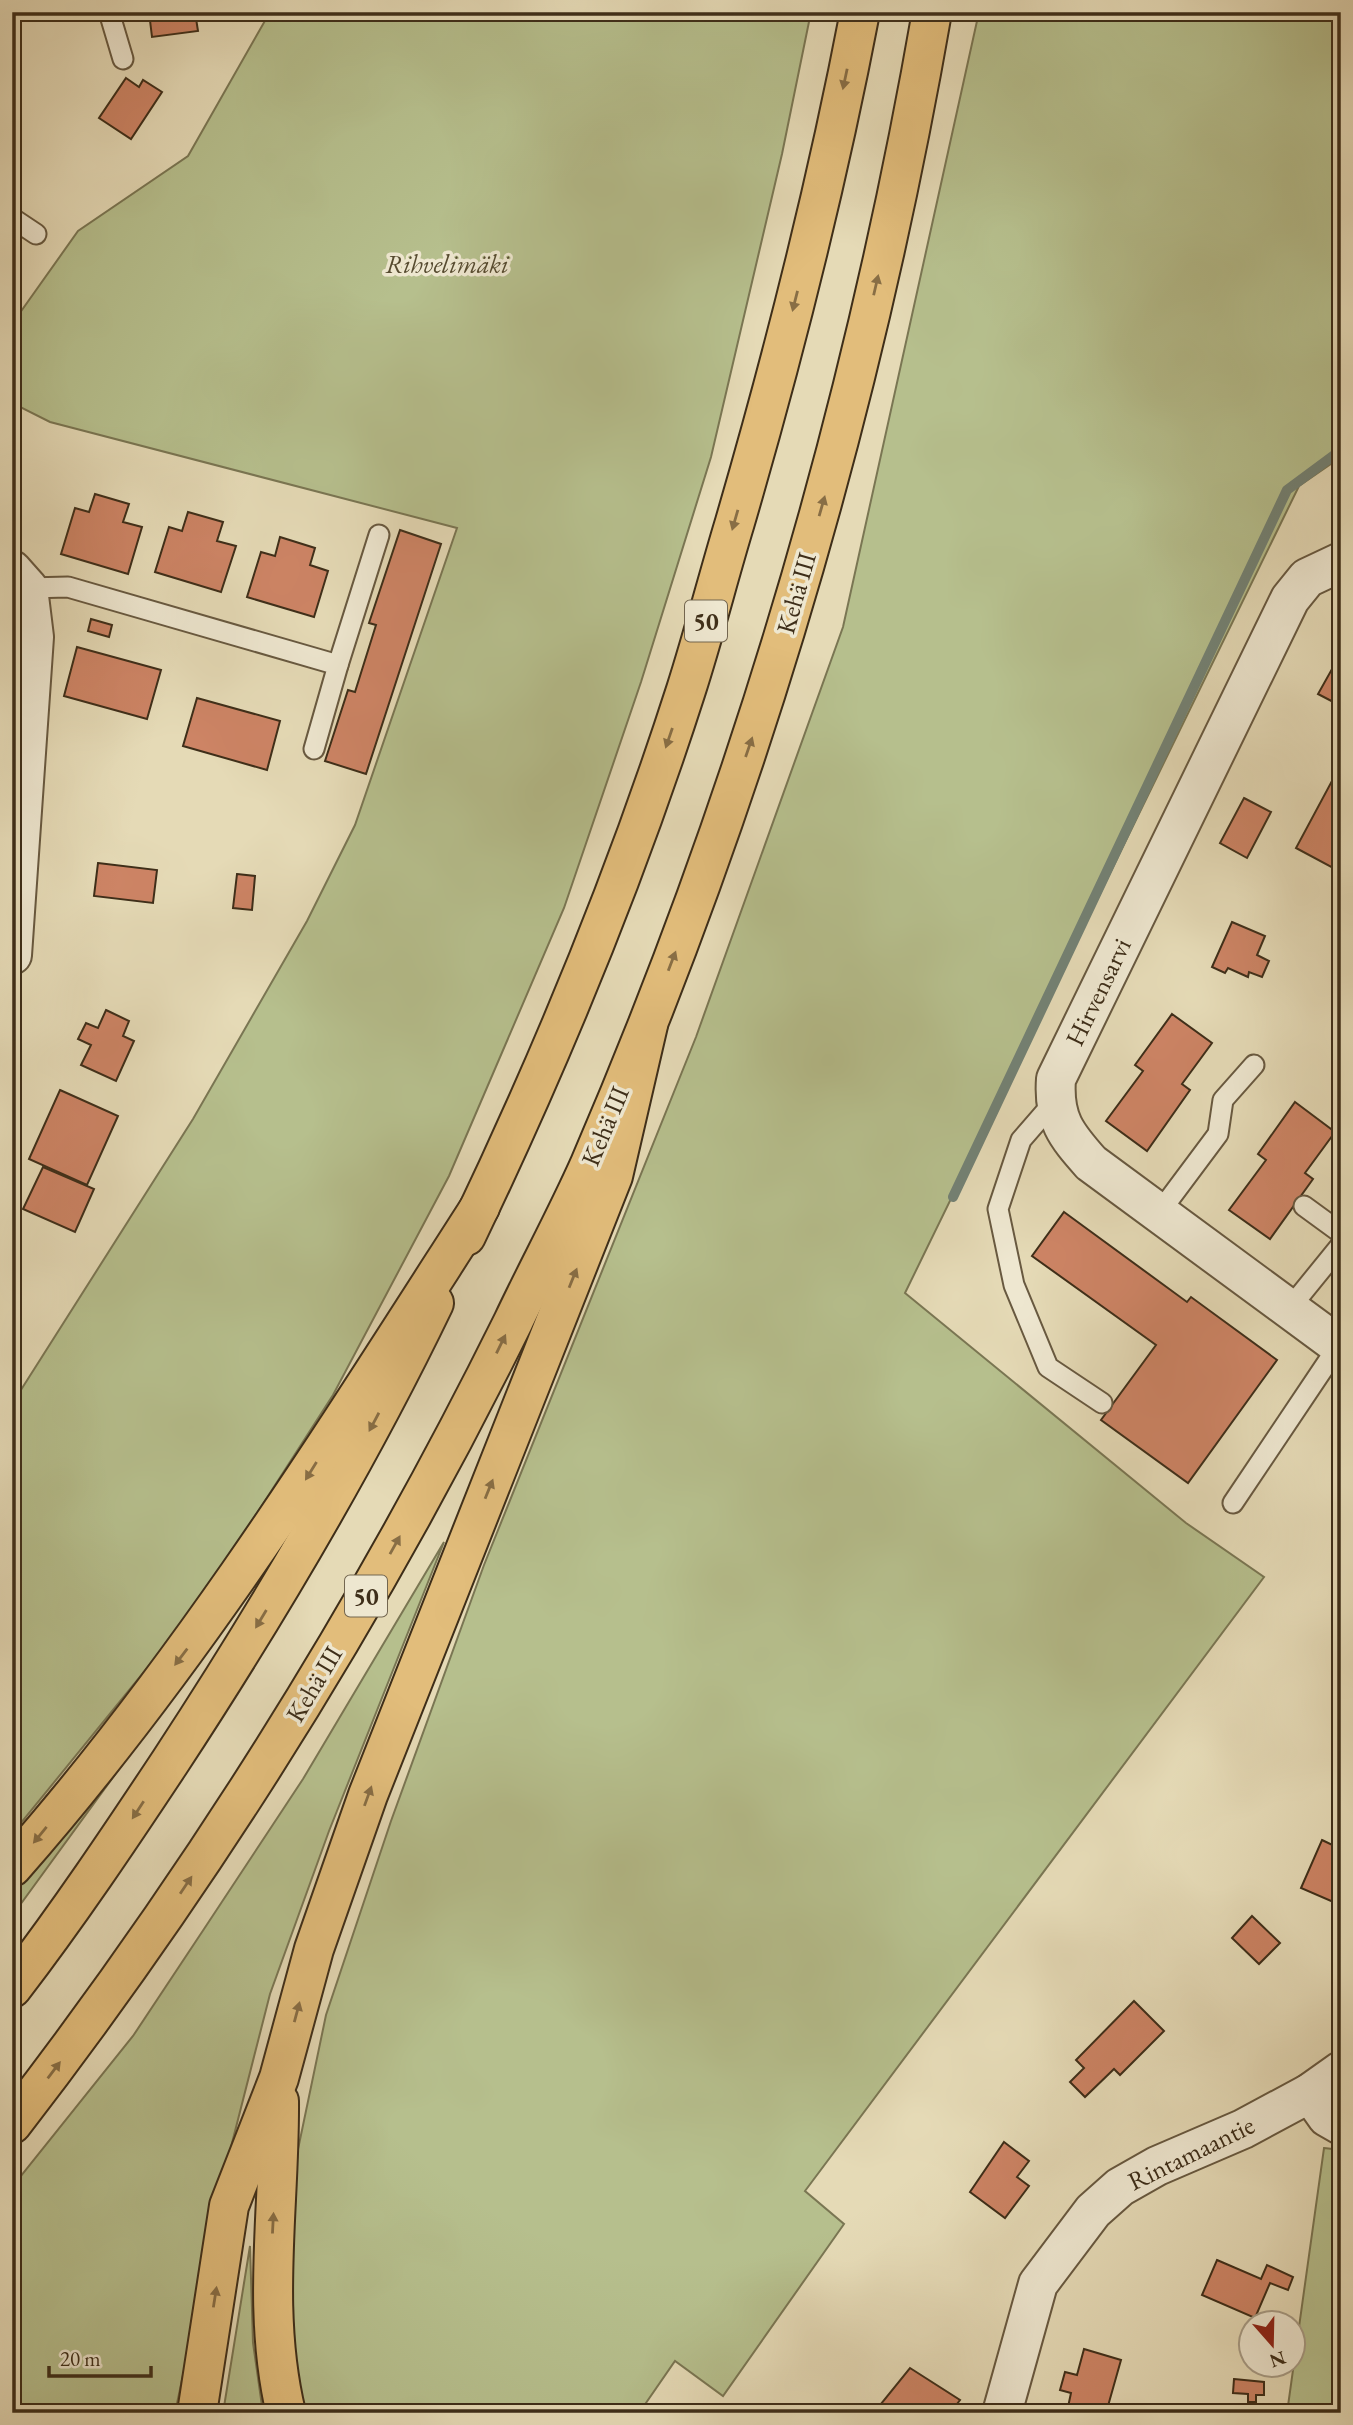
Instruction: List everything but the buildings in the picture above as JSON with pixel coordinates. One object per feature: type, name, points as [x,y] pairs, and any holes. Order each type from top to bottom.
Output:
[{"type":"highway","name":"50","points":[[12,1988],[137,1811],[233,1665],[305,1546],[398,1377],[480,1207],[561,1028],[615,891],[686,690],[763,426],[812,234],[860,12]]},
{"type":"highway","name":"Kehä III","points":[[12,2124],[93,2019],[293,1721],[373,1584],[469,1409],[587,1170],[648,1025],[702,886],[762,710],[838,451],[884,249],[932,12]]},
{"type":"highway","points":[[197,2413],[229,2206],[279,2078],[314,1949],[368,1795],[613,1177],[648,1025]]},
{"type":"highway","points":[[12,1867],[183,1654],[290,1504],[480,1207]]},
{"type":"highway","points":[[279,2078],[279,2140],[271,2271],[275,2341],[286,2413]]},
{"type":"street","name":"Hirvensarvi","points":[[1054,1102],[1056,1079],[1290,599],[1307,578],[1341,562]]},
{"type":"street","points":[[12,955],[34,637],[20,579]]},
{"type":"street","points":[[1054,1102],[1066,1136],[1091,1163],[1340,1346]]},
{"type":"street","name":"Rintamaantie","points":[[1002,2413],[1038,2284],[1093,2211],[1120,2187],[1157,2166],[1243,2129],[1310,2093],[1341,2071]]},
{"type":"street","points":[[1310,2093],[1327,2117],[1341,2125]]},
{"type":"lane","points":[[109,12],[123,59]]},
{"type":"lane","points":[[12,218],[36,234]]},
{"type":"lane","points":[[314,749],[379,535]]},
{"type":"lane","points":[[20,579],[68,587],[338,665]]},
{"type":"lane","points":[[1159,1213],[1218,1134],[1223,1100],[1254,1065]]},
{"type":"lane","points":[[1054,1102],[1021,1140],[998,1209],[1014,1284],[1048,1367],[1102,1403]]},
{"type":"lane","points":[[1304,1206],[1341,1233]]},
{"type":"lane","points":[[1289,1309],[1341,1245]]},
{"type":"lane","points":[[1233,1503],[1340,1346]]},
{"type":"green space","name":"Rihvelimäki","points":[[270,12],[811,12],[782,154],[711,457],[641,682],[564,908],[449,1176],[333,1395],[196,1608],[12,1834],[12,1404],[193,1119],[307,921],[355,825],[457,528],[50,422],[12,403],[12,324],[78,231],[188,156]]},
{"type":"green space","points":[[979,12],[1341,12],[1341,457],[1299,486],[905,1293],[1186,1523],[1264,1577],[805,2191],[844,2224],[723,2396],[675,2361],[639,2413],[302,2413],[289,2323],[292,2178],[326,2015],[391,1821],[484,1565],[696,1037],[843,627]]},
{"type":"green space","points":[[444,1542],[329,1831],[270,1994],[232,2143],[175,2413],[12,2413],[12,2187],[133,2036],[303,1779]]},
{"type":"green space","points":[[154,1721],[12,1916],[12,1895]]},
{"type":"green space","points":[[1324,2148],[1341,2150],[1341,2413],[1287,2413],[1292,2380],[1308,2380],[1308,2310],[1301,2310]]},
{"type":"green space","points":[[250,2246],[253,2343],[263,2413],[223,2413]]},
{"type":"waterway","points":[[953,1197],[1287,490],[1341,450]]}]
